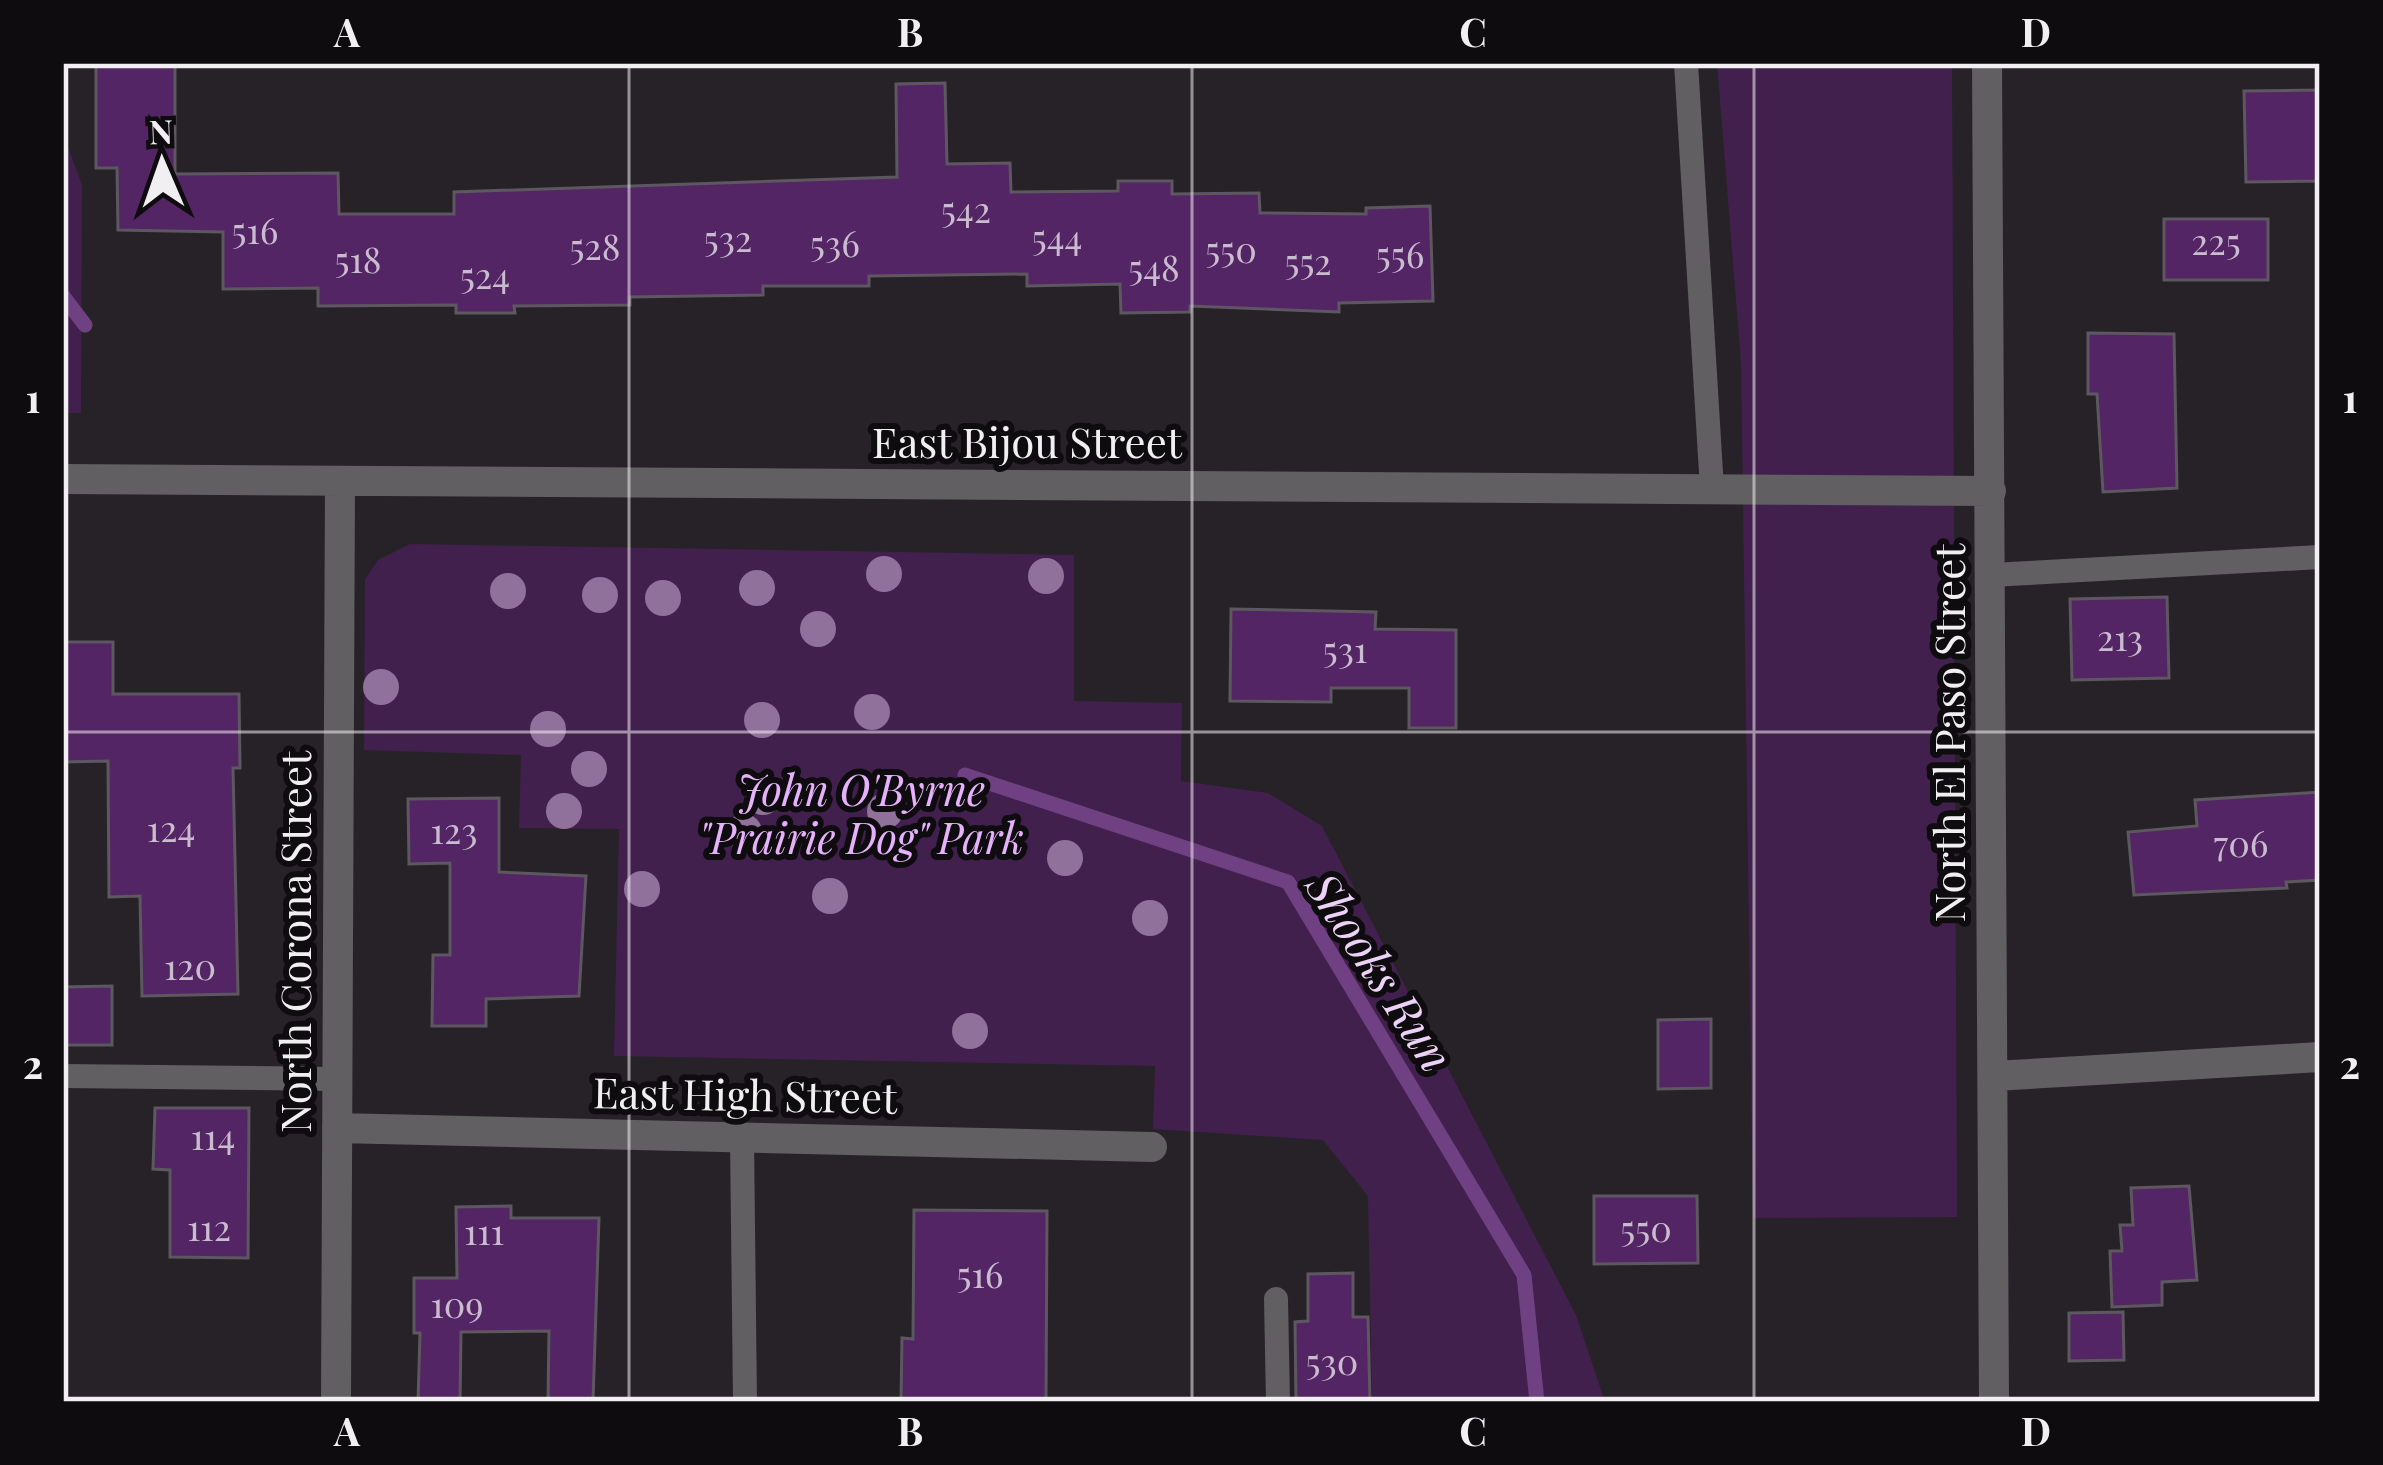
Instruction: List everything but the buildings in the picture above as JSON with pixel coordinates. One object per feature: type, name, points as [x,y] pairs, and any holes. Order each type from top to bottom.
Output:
[{"type":"street","name":"North El Paso Street","points":[[1987,63],[1994,1402]]},
{"type":"street","name":"East Bijou Street","points":[[63,478],[1991,491]]},
{"type":"street","name":"North Corona Street","points":[[336,1402],[340,482]]},
{"type":"street","points":[[1994,1076],[2320,1057]]},
{"type":"street","name":"East High Street","points":[[337,1128],[1152,1147]]},
{"type":"lane","points":[[1686,63],[1712,489]]},
{"type":"lane","points":[[1991,574],[2320,557]]},
{"type":"lane","points":[[63,1076],[338,1079]]},
{"type":"lane","points":[[742,1138],[745,1402]]},
{"type":"lane","points":[[1276,1299],[1278,1402]]},
{"type":"green space","points":[[1717,63],[1952,63],[1957,1217],[1753,1218],[1741,362]]},
{"type":"green space","points":[[63,133],[82,185],[81,413],[63,413]]},
{"type":"green space","name":"John O'Byrne \"Prairie Dog\" Park","points":[[410,544],[1074,555],[1074,701],[1182,703],[1181,781],[1268,793],[1322,826],[1576,1315],[1605,1402],[1372,1402],[1368,1196],[1323,1140],[1153,1129],[1155,1066],[614,1056],[619,829],[519,828],[521,755],[364,750],[365,579],[378,560]]},
{"type":"waterway","name":"Shooks Run","points":[[63,296],[85,325]]},
{"type":"waterway","name":"Shooks Run","points":[[965,775],[1288,882],[1524,1275],[1537,1402]]}]
